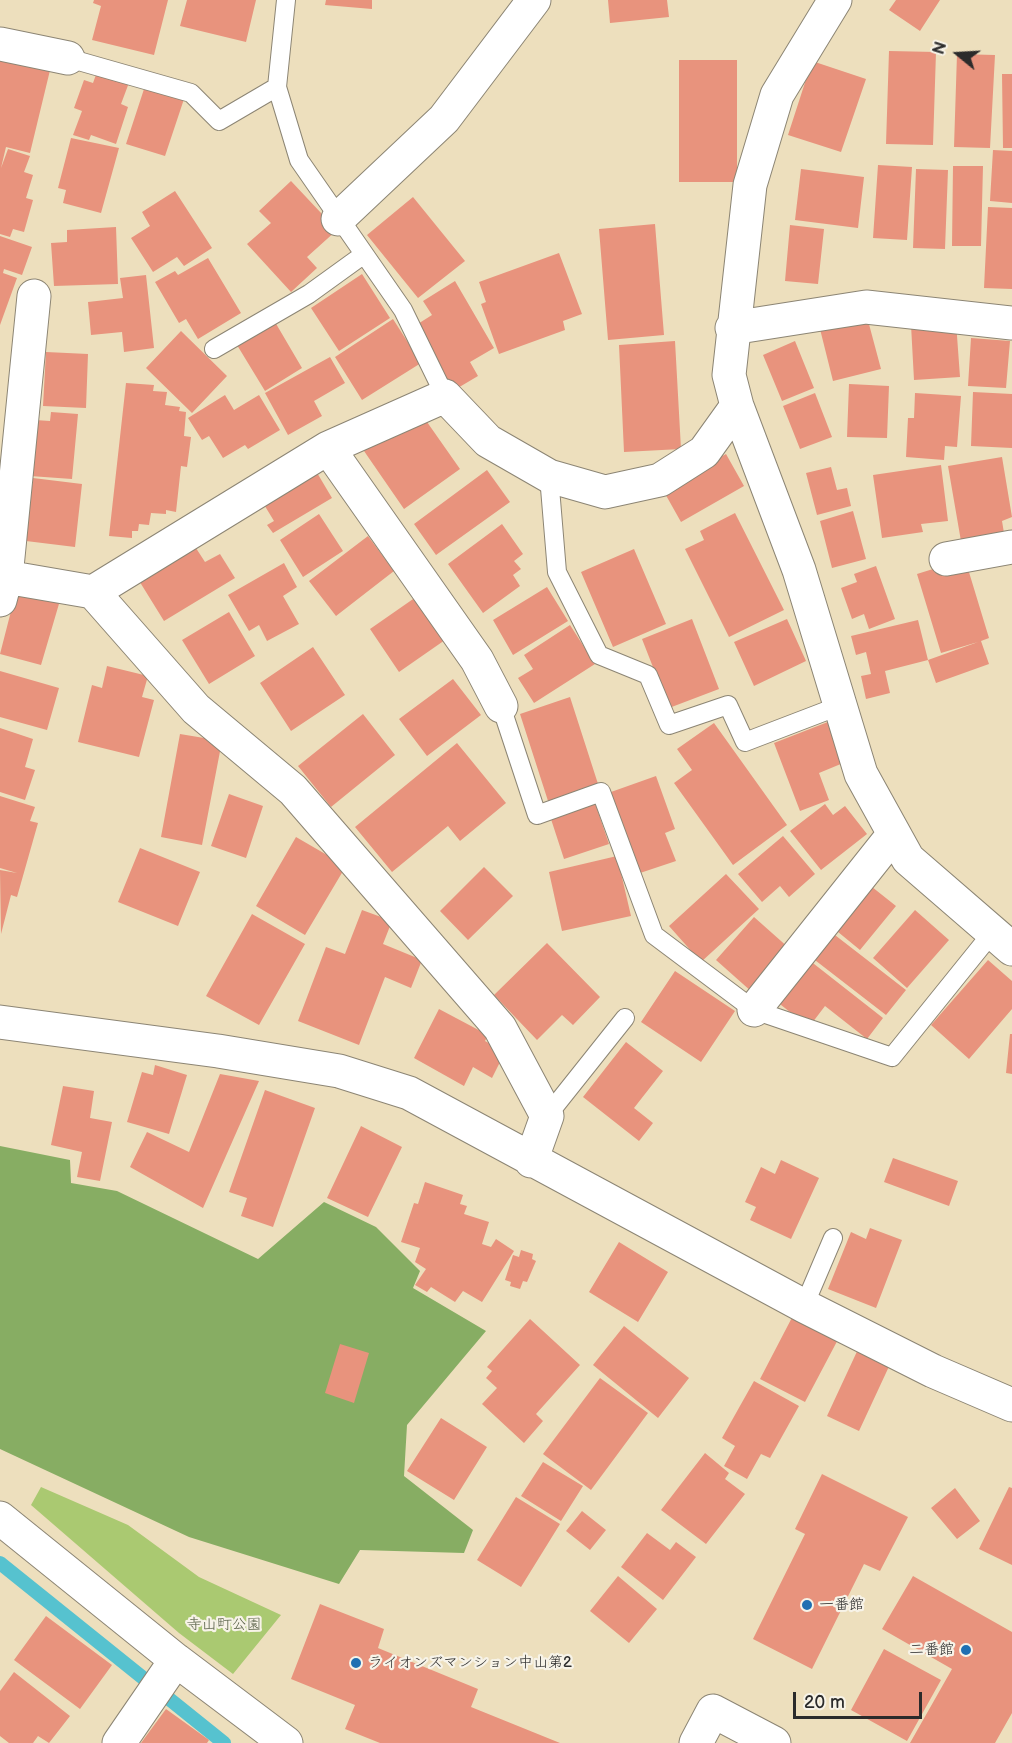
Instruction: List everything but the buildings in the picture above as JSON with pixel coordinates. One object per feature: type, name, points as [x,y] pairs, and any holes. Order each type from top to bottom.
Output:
[{"type":"street","points":[[338,219],[444,119],[534,0]]},
{"type":"street","points":[[835,0],[777,95],[750,185],[732,328],[729,375],[737,406],[799,570],[861,774],[908,859],[1002,941]]},
{"type":"street","points":[[0,44],[68,58]]},
{"type":"street","points":[[34,296],[2,584],[93,592],[328,448],[445,396],[488,441],[549,476],[605,492],[660,480],[704,452],[737,406]]},
{"type":"street","points":[[732,328],[866,307],[1012,323]]},
{"type":"street","points":[[328,448],[477,660],[501,706]]},
{"type":"street","points":[[946,559],[1012,547]]},
{"type":"street","points":[[93,592],[196,709],[293,790],[500,1028],[548,1116],[531,1161]]},
{"type":"street","points":[[754,1010],[894,834]]},
{"type":"street","points":[[0,1022],[219,1051],[339,1071],[408,1093],[804,1306],[933,1371],[1012,1404]]},
{"type":"street","points":[[0,1518],[176,1660],[286,1743]]},
{"type":"street","points":[[119,1743],[176,1660]]},
{"type":"street","points":[[696,1743],[713,1711],[774,1743]]},
{"type":"lane","points":[[286,0],[277,87],[299,160],[403,310],[445,396]]},
{"type":"lane","points":[[68,58],[191,93],[219,122],[277,87]]},
{"type":"lane","points":[[214,350],[309,294],[363,255]]},
{"type":"lane","points":[[549,476],[557,572],[599,655],[648,675],[669,725],[728,705],[745,742],[839,705]]},
{"type":"lane","points":[[501,706],[537,815],[601,792],[654,935],[754,1010],[892,1057],[1002,941]]},
{"type":"lane","points":[[548,1116],[625,1018]]},
{"type":"lane","points":[[804,1306],[833,1238]]},
{"type":"green space","points":[[0,1146],[70,1160],[71,1183],[117,1191],[258,1259],[324,1202],[376,1227],[420,1271],[413,1288],[486,1331],[407,1425],[404,1476],[473,1530],[464,1553],[360,1550],[339,1584],[189,1537],[0,1449]]},
{"type":"green space","name":"寺山町公園","points":[[41,1487],[128,1525],[199,1577],[281,1615],[233,1674],[179,1633],[31,1505]]},
{"type":"waterway","points":[[0,1563],[224,1743]]},
{"type":"place","name":"一番館","points":[[807,1605]]},
{"type":"place","name":"二番館","points":[[966,1650]]},
{"type":"place","name":"ライオンズマンション中山第2","points":[[356,1663]]}]
